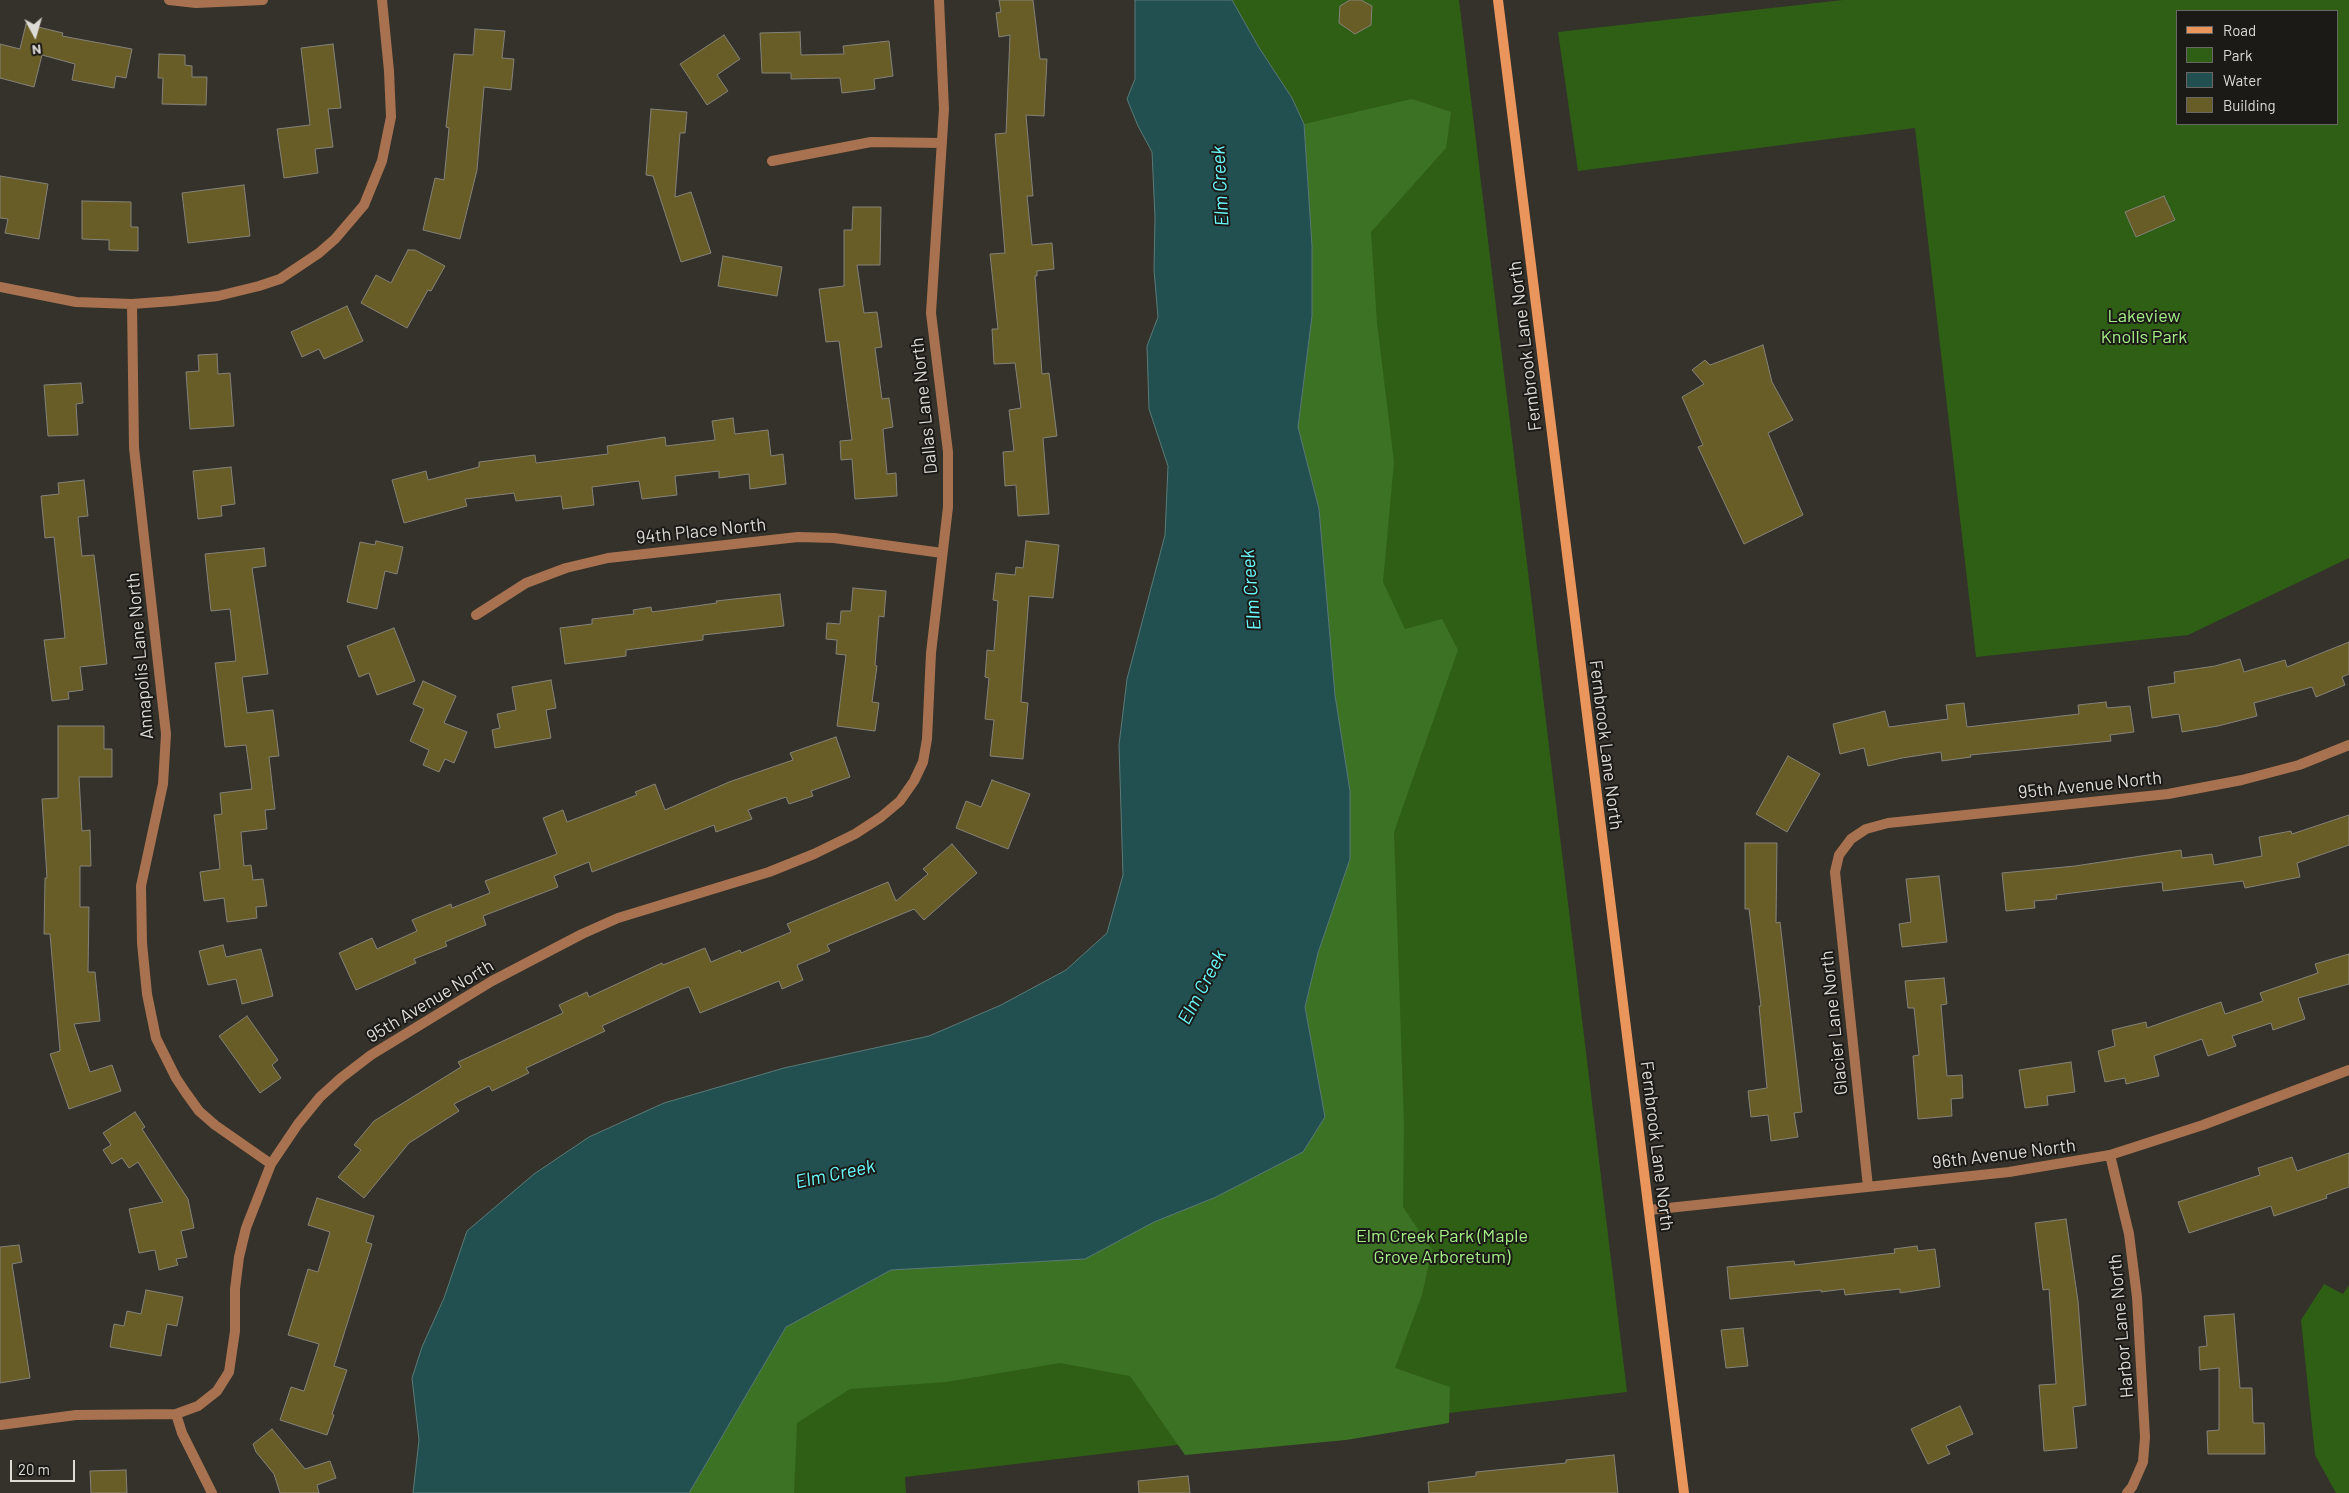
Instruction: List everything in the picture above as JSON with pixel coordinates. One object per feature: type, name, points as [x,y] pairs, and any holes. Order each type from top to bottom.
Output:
[{"type":"street","points":[[169,0],[196,3],[263,0]]},
{"type":"street","points":[[0,287],[76,302],[132,304],[218,296],[280,279],[319,253],[364,205],[382,161],[391,117],[389,70],[382,0]]},
{"type":"street","name":"Dallas Lane North","points":[[900,801],[914,781],[923,762],[927,739],[931,653],[948,507],[948,452],[931,313],[942,143],[944,69],[939,0]]},
{"type":"street","name":"Fernbrook Lane North","points":[[1498,0],[1684,1493]]},
{"type":"street","points":[[772,162],[871,142],[942,143]]},
{"type":"street","name":"Annapolis Lane North","points":[[132,304],[134,448],[166,734],[163,784],[140,886],[142,943],[147,994],[156,1038],[176,1078],[199,1111],[215,1125],[271,1164]]},
{"type":"street","name":"94th Place North","points":[[476,615],[526,583],[566,568],[608,558],[798,537],[834,538],[942,553]]},
{"type":"street","name":"95th Avenue North","points":[[1840,855],[1851,839],[1866,829],[1888,823],[2168,794],[2242,780],[2299,765],[2349,745]]},
{"type":"street","name":"95th Avenue North","points":[[176,1414],[198,1406],[217,1391],[229,1372],[236,1331],[235,1290],[239,1257],[246,1228],[271,1164],[298,1124],[320,1097],[341,1078],[371,1055],[492,981],[582,934],[618,918],[769,872],[814,854],[855,834],[882,817],[900,801]]},
{"type":"street","name":"Glacier Lane North","points":[[1840,855],[1835,872],[1868,1187]]},
{"type":"street","name":"96th Avenue North","points":[[1649,1210],[2009,1172],[2110,1155],[2204,1125],[2349,1070]]},
{"type":"street","name":"Harbor Lane North","points":[[2110,1155],[2129,1234],[2137,1297],[2146,1437],[2143,1462],[2132,1487],[2127,1493]]},
{"type":"street","points":[[0,1425],[76,1415],[176,1414],[182,1433],[212,1493]]},
{"type":"green space","name":"Elm Creek Park (Maple Grove Arboretum)","points":[[1232,0],[1459,0],[1627,1392],[905,1477],[906,1493],[689,1493],[891,1270],[1154,1222],[1216,1197],[1315,1056],[1318,953],[1350,859],[1350,791],[1335,695],[1319,509],[1298,427],[1312,316],[1308,165],[1304,124],[1292,98],[1258,46]]},
{"type":"green space","name":"Lakeview Knolls Park","points":[[1843,0],[2349,0],[2349,558],[2188,635],[1976,657],[1915,128],[1578,171],[1558,32]]},
{"type":"green space","points":[[1412,99],[1451,112],[1446,148],[1371,232],[1377,323],[1394,462],[1383,582],[1405,629],[1442,619],[1458,650],[1394,832],[1404,1125],[1403,1207],[1432,1250],[1422,1295],[1395,1368],[1450,1387],[1449,1423],[1346,1440],[1185,1455],[1130,1376],[1060,1363],[946,1382],[850,1389],[797,1423],[794,1493],[689,1493],[786,1327],[891,1270],[1085,1259],[1154,1222],[1216,1197],[1303,1152],[1325,1117],[1305,1007],[1318,953],[1350,859],[1350,791],[1335,695],[1319,509],[1298,427],[1312,316],[1312,246],[1304,124]]},
{"type":"green space","points":[[2324,1284],[2343,1294],[2349,1285],[2349,1493],[2336,1493],[2315,1455],[2301,1320]]},
{"type":"water","name":"Elm Creek","points":[[1135,0],[1232,0],[1258,46],[1292,98],[1304,124],[1312,246],[1312,316],[1298,427],[1319,509],[1335,695],[1350,791],[1350,859],[1318,953],[1305,1007],[1325,1117],[1303,1152],[1216,1197],[1154,1222],[1085,1259],[891,1270],[786,1327],[689,1493],[413,1493],[419,1440],[412,1378],[422,1347],[444,1298],[467,1231],[534,1174],[589,1137],[664,1103],[784,1068],[929,1036],[1001,1005],[1066,970],[1107,933],[1123,875],[1119,745],[1127,679],[1165,535],[1168,466],[1149,409],[1147,346],[1158,317],[1154,270],[1155,217],[1152,152],[1138,126],[1127,99],[1135,79]]},
{"type":"building","points":[[999,0],[1033,0],[1040,59],[1047,59],[1044,116],[1026,115],[1033,196],[1027,196],[1032,245],[1052,243],[1054,269],[1037,271],[1037,276],[1035,276],[1042,374],[1049,373],[1057,436],[1043,438],[1049,514],[1018,516],[1016,485],[1005,486],[1003,452],[1014,451],[1009,410],[1021,408],[1015,363],[994,364],[992,329],[998,329],[990,254],[1005,253],[995,134],[1006,133],[1010,35],[999,37],[996,13],[1001,12]]},
{"type":"building","points":[[1350,0],[1361,0],[1372,6],[1371,25],[1355,34],[1339,23],[1340,6]]},
{"type":"building","points":[[26,24],[63,33],[62,36],[132,49],[126,78],[116,76],[114,88],[72,80],[75,64],[42,55],[34,87],[0,78],[0,44],[20,49]]},
{"type":"building","points":[[475,29],[505,31],[502,58],[514,59],[511,90],[484,87],[477,170],[460,239],[423,230],[435,178],[444,180],[449,128],[446,127],[454,54],[473,55]]},
{"type":"building","points":[[800,32],[801,55],[844,54],[843,46],[889,41],[893,76],[874,79],[875,89],[842,93],[840,78],[791,79],[791,73],[762,73],[760,33]]},
{"type":"building","points":[[724,35],[740,59],[717,75],[728,91],[707,105],[680,64]]},
{"type":"building","points":[[333,44],[341,108],[328,109],[333,147],[315,149],[318,173],[284,178],[277,129],[310,125],[301,48]]},
{"type":"building","points":[[159,54],[185,55],[185,65],[192,66],[192,77],[207,77],[206,105],[162,104],[163,78],[158,78]]},
{"type":"building","points":[[651,109],[687,112],[685,133],[680,133],[675,197],[691,192],[711,253],[681,262],[653,176],[646,175]]},
{"type":"building","points":[[0,176],[48,184],[39,239],[5,233],[8,219],[0,218]]},
{"type":"building","points":[[244,185],[250,236],[188,243],[182,193]]},
{"type":"building","points":[[2164,196],[2175,220],[2136,237],[2125,212]]},
{"type":"building","points":[[82,201],[131,202],[131,227],[138,227],[138,251],[109,250],[109,240],[82,239]]},
{"type":"building","points":[[853,207],[881,207],[880,265],[857,265],[864,313],[877,312],[882,347],[875,348],[882,399],[889,398],[893,427],[883,429],[887,474],[896,473],[897,496],[855,499],[852,459],[841,460],[840,441],[852,440],[839,341],[826,342],[819,289],[844,286],[844,230],[852,230]]},
{"type":"building","points":[[408,250],[415,250],[445,266],[431,291],[428,290],[407,328],[361,303],[376,275],[391,283]]},
{"type":"building","points":[[723,256],[782,267],[777,296],[718,286]]},
{"type":"building","points":[[347,306],[363,341],[324,359],[319,349],[302,357],[291,332]]},
{"type":"building","points":[[1763,345],[1772,382],[1793,420],[1768,433],[1803,515],[1744,544],[1698,447],[1703,445],[1682,397],[1704,384],[1692,370],[1705,360],[1710,365]]},
{"type":"building","points":[[217,354],[218,374],[230,373],[234,426],[190,429],[186,372],[199,371],[198,355]]},
{"type":"building","points":[[81,383],[83,403],[76,404],[78,435],[48,436],[44,385]]},
{"type":"building","points":[[733,418],[735,434],[768,430],[771,456],[783,454],[786,484],[750,489],[749,474],[719,478],[719,471],[675,476],[677,495],[642,499],[639,481],[592,487],[594,505],[563,509],[561,496],[516,501],[514,493],[465,499],[467,506],[404,523],[392,480],[426,471],[428,480],[479,467],[479,462],[535,455],[536,463],[608,454],[607,446],[665,437],[666,446],[715,440],[712,421]]},
{"type":"building","points":[[231,467],[235,504],[221,506],[222,516],[198,519],[193,471]]},
{"type":"building","points":[[84,480],[88,516],[78,517],[82,556],[94,555],[107,664],[80,667],[83,690],[68,692],[69,699],[52,701],[44,640],[65,638],[54,537],[45,538],[41,496],[59,494],[58,483]]},
{"type":"building","points":[[376,541],[403,547],[397,574],[385,571],[377,609],[347,602],[360,542],[375,545]]},
{"type":"building","points":[[1026,541],[1059,545],[1053,598],[1029,596],[1021,702],[1028,703],[1023,759],[990,756],[994,720],[985,719],[989,678],[985,677],[987,650],[994,651],[998,601],[993,600],[996,573],[1015,575],[1016,567],[1023,568]]},
{"type":"building","points":[[264,548],[266,566],[252,568],[268,674],[242,677],[247,713],[273,710],[279,756],[269,757],[275,809],[265,810],[267,829],[241,832],[244,866],[251,865],[253,880],[263,879],[267,906],[256,907],[257,918],[227,922],[224,898],[204,901],[200,872],[220,869],[214,815],[222,814],[220,793],[252,789],[246,745],[225,747],[215,663],[236,661],[230,609],[211,611],[205,554]]},
{"type":"building","points":[[853,588],[886,591],[884,617],[879,616],[875,665],[877,666],[872,702],[879,703],[875,731],[837,726],[846,655],[836,654],[837,640],[826,639],[827,623],[840,624],[841,611],[851,611]]},
{"type":"building","points":[[780,594],[784,626],[703,635],[703,640],[626,650],[626,656],[565,664],[560,628],[592,624],[592,619],[634,614],[633,610],[651,607],[652,612],[717,603],[716,601]]},
{"type":"building","points":[[394,628],[415,681],[377,695],[369,673],[359,677],[347,646]]},
{"type":"building","points":[[2349,642],[2349,674],[2342,677],[2345,685],[2316,697],[2312,687],[2254,703],[2257,716],[2218,726],[2182,732],[2179,714],[2152,718],[2148,687],[2175,683],[2174,672],[2215,666],[2240,659],[2244,672],[2285,660],[2287,667]]},
{"type":"building","points":[[551,680],[556,708],[546,710],[551,738],[495,748],[492,730],[500,728],[497,714],[516,710],[512,687]]},
{"type":"building","points":[[423,681],[456,696],[444,723],[467,732],[454,763],[445,759],[439,772],[423,765],[429,750],[410,741],[424,709],[413,704]]},
{"type":"building","points":[[2106,702],[2107,708],[2130,706],[2134,732],[2110,735],[2111,741],[1970,755],[1971,757],[1942,761],[1941,752],[1868,766],[1864,748],[1840,754],[1833,724],[1885,711],[1889,727],[1948,719],[1946,705],[1964,703],[1967,727],[2079,714],[2078,705]]},
{"type":"building","points":[[58,726],[104,726],[104,749],[112,749],[112,777],[79,777],[82,831],[90,830],[91,866],[80,866],[80,907],[89,907],[88,972],[95,972],[100,1021],[74,1024],[90,1072],[112,1065],[121,1091],[69,1109],[50,1054],[60,1051],[50,934],[44,934],[45,878],[47,878],[42,799],[58,798]]},
{"type":"building","points":[[836,737],[850,777],[811,791],[813,796],[789,804],[786,797],[748,810],[752,819],[716,832],[714,825],[592,872],[589,862],[554,876],[558,887],[483,916],[486,925],[445,942],[447,946],[414,959],[416,963],[356,990],[339,953],[372,938],[377,949],[417,931],[412,920],[451,904],[452,908],[490,893],[485,881],[557,854],[543,818],[563,810],[567,822],[637,795],[635,792],[655,784],[665,810],[729,782],[793,760],[790,753]]},
{"type":"building","points":[[1788,756],[1820,774],[1787,832],[1756,814]]},
{"type":"building","points":[[992,780],[1030,794],[1008,849],[956,828],[966,801],[981,807]]},
{"type":"building","points":[[2349,815],[2349,845],[2297,863],[2300,877],[2245,888],[2243,881],[2163,891],[2162,882],[2056,895],[2057,899],[2034,901],[2035,908],[2006,911],[2002,873],[2075,866],[2181,850],[2182,858],[2212,854],[2214,865],[2262,856],[2259,837],[2291,831],[2292,834]]},
{"type":"building","points":[[1745,843],[1777,843],[1776,923],[1780,922],[1802,1112],[1794,1113],[1798,1137],[1771,1141],[1768,1115],[1751,1117],[1748,1091],[1767,1088],[1759,1006],[1761,1006],[1749,909],[1745,909]]},
{"type":"building","points":[[952,844],[977,873],[924,920],[914,909],[827,945],[830,951],[797,965],[803,980],[782,989],[779,981],[700,1013],[689,987],[682,989],[602,1026],[605,1031],[526,1068],[529,1073],[492,1091],[489,1086],[454,1104],[459,1111],[409,1143],[364,1198],[338,1177],[361,1150],[354,1145],[374,1121],[461,1067],[458,1062],[563,1013],[559,1005],[587,992],[589,997],[662,963],[663,965],[705,948],[711,962],[740,950],[741,953],[791,932],[787,924],[888,882],[896,901],[928,874],[923,869]]},
{"type":"building","points":[[1939,876],[1947,942],[1902,947],[1899,924],[1911,922],[1906,879]]},
{"type":"building","points":[[223,945],[226,957],[261,949],[273,996],[242,1004],[236,979],[208,985],[199,951]]},
{"type":"building","points":[[2349,954],[2349,984],[2298,998],[2305,1019],[2273,1030],[2271,1023],[2232,1036],[2236,1046],[2208,1056],[2202,1039],[2154,1056],[2159,1076],[2126,1084],[2125,1078],[2105,1082],[2098,1051],[2115,1046],[2112,1030],[2146,1022],[2147,1028],[2221,1002],[2225,1014],[2263,1001],[2260,993],[2318,973],[2315,964]]},
{"type":"building","points":[[1944,978],[1947,1004],[1941,1005],[1947,1076],[1962,1075],[1963,1098],[1951,1099],[1952,1116],[1918,1119],[1913,1056],[1919,1055],[1914,1008],[1908,1008],[1905,981]]},
{"type":"building","points":[[247,1016],[278,1060],[272,1065],[281,1078],[260,1093],[219,1036]]},
{"type":"building","points":[[2071,1062],[2075,1092],[2047,1096],[2048,1105],[2025,1108],[2019,1070]]},
{"type":"building","points":[[135,1112],[145,1127],[142,1129],[188,1199],[194,1228],[181,1231],[187,1257],[176,1259],[178,1265],[159,1270],[155,1250],[139,1253],[129,1209],[163,1202],[138,1162],[129,1168],[122,1158],[112,1164],[103,1150],[111,1145],[103,1133]]},
{"type":"building","points":[[2349,1153],[2349,1187],[2326,1195],[2327,1198],[2274,1216],[2271,1206],[2189,1233],[2178,1202],[2260,1175],[2258,1168],[2292,1157],[2297,1171]]},
{"type":"building","points":[[317,1198],[374,1216],[366,1242],[372,1244],[334,1366],[347,1370],[327,1435],[280,1420],[291,1387],[304,1391],[319,1344],[288,1335],[308,1269],[318,1272],[330,1232],[308,1225]]},
{"type":"building","points":[[2066,1219],[2078,1301],[2086,1405],[2073,1407],[2077,1448],[2044,1451],[2039,1385],[2056,1384],[2049,1289],[2043,1290],[2035,1223]]},
{"type":"building","points":[[19,1245],[22,1262],[12,1264],[30,1378],[0,1383],[0,1247]]},
{"type":"building","points":[[1917,1246],[1918,1251],[1935,1249],[1940,1287],[1900,1293],[1900,1289],[1845,1295],[1844,1289],[1821,1292],[1821,1290],[1730,1299],[1727,1267],[1794,1261],[1795,1265],[1895,1253],[1894,1249]]},
{"type":"building","points":[[146,1290],[183,1297],[177,1326],[167,1324],[161,1356],[110,1347],[114,1324],[124,1326],[127,1311],[141,1314]]},
{"type":"building","points":[[2234,1314],[2240,1388],[2252,1388],[2253,1423],[2264,1423],[2265,1454],[2208,1454],[2207,1431],[2219,1430],[2219,1368],[2200,1370],[2199,1347],[2207,1346],[2204,1316]]},
{"type":"building","points":[[1743,1328],[1748,1366],[1726,1368],[1721,1330]]},
{"type":"building","points":[[1960,1406],[1973,1434],[1946,1446],[1950,1454],[1928,1464],[1911,1429]]},
{"type":"building","points":[[272,1429],[305,1469],[330,1461],[336,1478],[317,1485],[319,1493],[280,1493],[274,1474],[256,1452],[253,1444]]},
{"type":"building","points":[[1614,1455],[1618,1493],[1429,1493],[1428,1482],[1476,1476],[1476,1472],[1566,1463],[1566,1460]]},
{"type":"building","points":[[126,1470],[127,1493],[91,1493],[90,1471]]},
{"type":"building","points":[[1188,1476],[1190,1493],[1139,1493],[1138,1481]]}]
